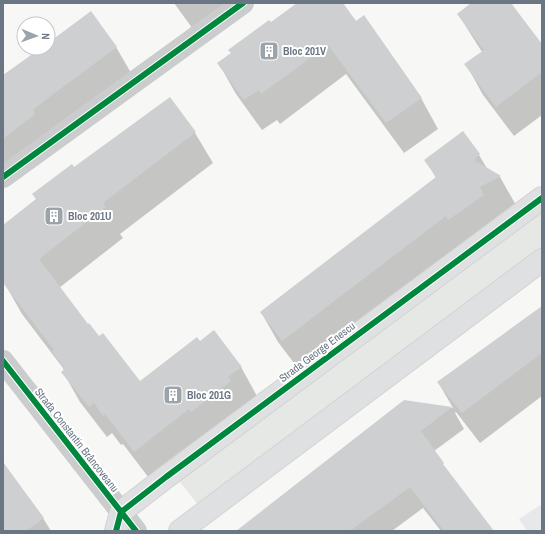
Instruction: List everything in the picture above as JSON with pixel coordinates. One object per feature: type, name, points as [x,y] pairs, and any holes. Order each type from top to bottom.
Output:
[{"type":"street","points":[[3,177],[243,3]]},
{"type":"street","name":"Strada George Enescu","points":[[119,522],[166,477],[542,198]]},
{"type":"street","points":[[180,531],[542,260]]},
{"type":"street","name":"Strada Constantin Brâncoveanu","points":[[3,361],[119,522],[136,531]]},
{"type":"shaded area","points":[[542,205],[542,256],[199,506],[177,478]]},
{"type":"shaded area","points":[[542,504],[542,531],[527,531],[519,519]]},
{"type":"building","points":[[297,3],[343,3],[356,21],[364,15],[422,98],[386,123],[328,45],[261,94],[259,90],[244,100],[217,63],[231,53],[228,50],[269,20],[271,22]]},
{"type":"building","points":[[471,3],[511,3],[542,44],[542,72],[496,107],[464,64],[484,50],[457,14]]},
{"type":"building","points":[[91,11],[117,47],[33,110],[35,114],[3,139],[3,75],[30,56],[56,56],[56,37]]},
{"type":"building","points":[[170,97],[196,132],[103,203],[106,207],[39,259],[88,324],[89,323],[99,336],[103,333],[140,381],[197,337],[200,341],[214,330],[242,367],[228,377],[231,381],[191,412],[189,409],[134,452],[105,414],[103,416],[94,403],[89,407],[61,372],[65,369],[52,351],[54,350],[3,283],[3,225],[36,199],[32,194],[72,164],[74,167]]},
{"type":"building","points":[[463,131],[480,154],[474,160],[501,176],[480,187],[484,195],[448,220],[446,216],[282,341],[260,312],[436,177],[424,160]]},
{"type":"building","points":[[542,306],[542,353],[462,413],[437,382]]},
{"type":"building","points":[[404,400],[452,407],[421,431],[444,463],[443,464],[494,531],[444,531],[410,487],[350,531],[236,531]]},
{"type":"building","points":[[3,462],[44,518],[26,531],[3,531]]},
{"type":"cycle path","points":[[3,177],[243,3]]},
{"type":"cycle path","points":[[116,531],[121,512],[542,198]]},
{"type":"cycle path","points":[[3,361],[136,531]]},
{"type":"place","name":"Bloc 201V","points":[[269,51]]},
{"type":"place","name":"Bloc 201U","points":[[54,216]]},
{"type":"place","name":"Bloc 201G","points":[[173,395]]}]
